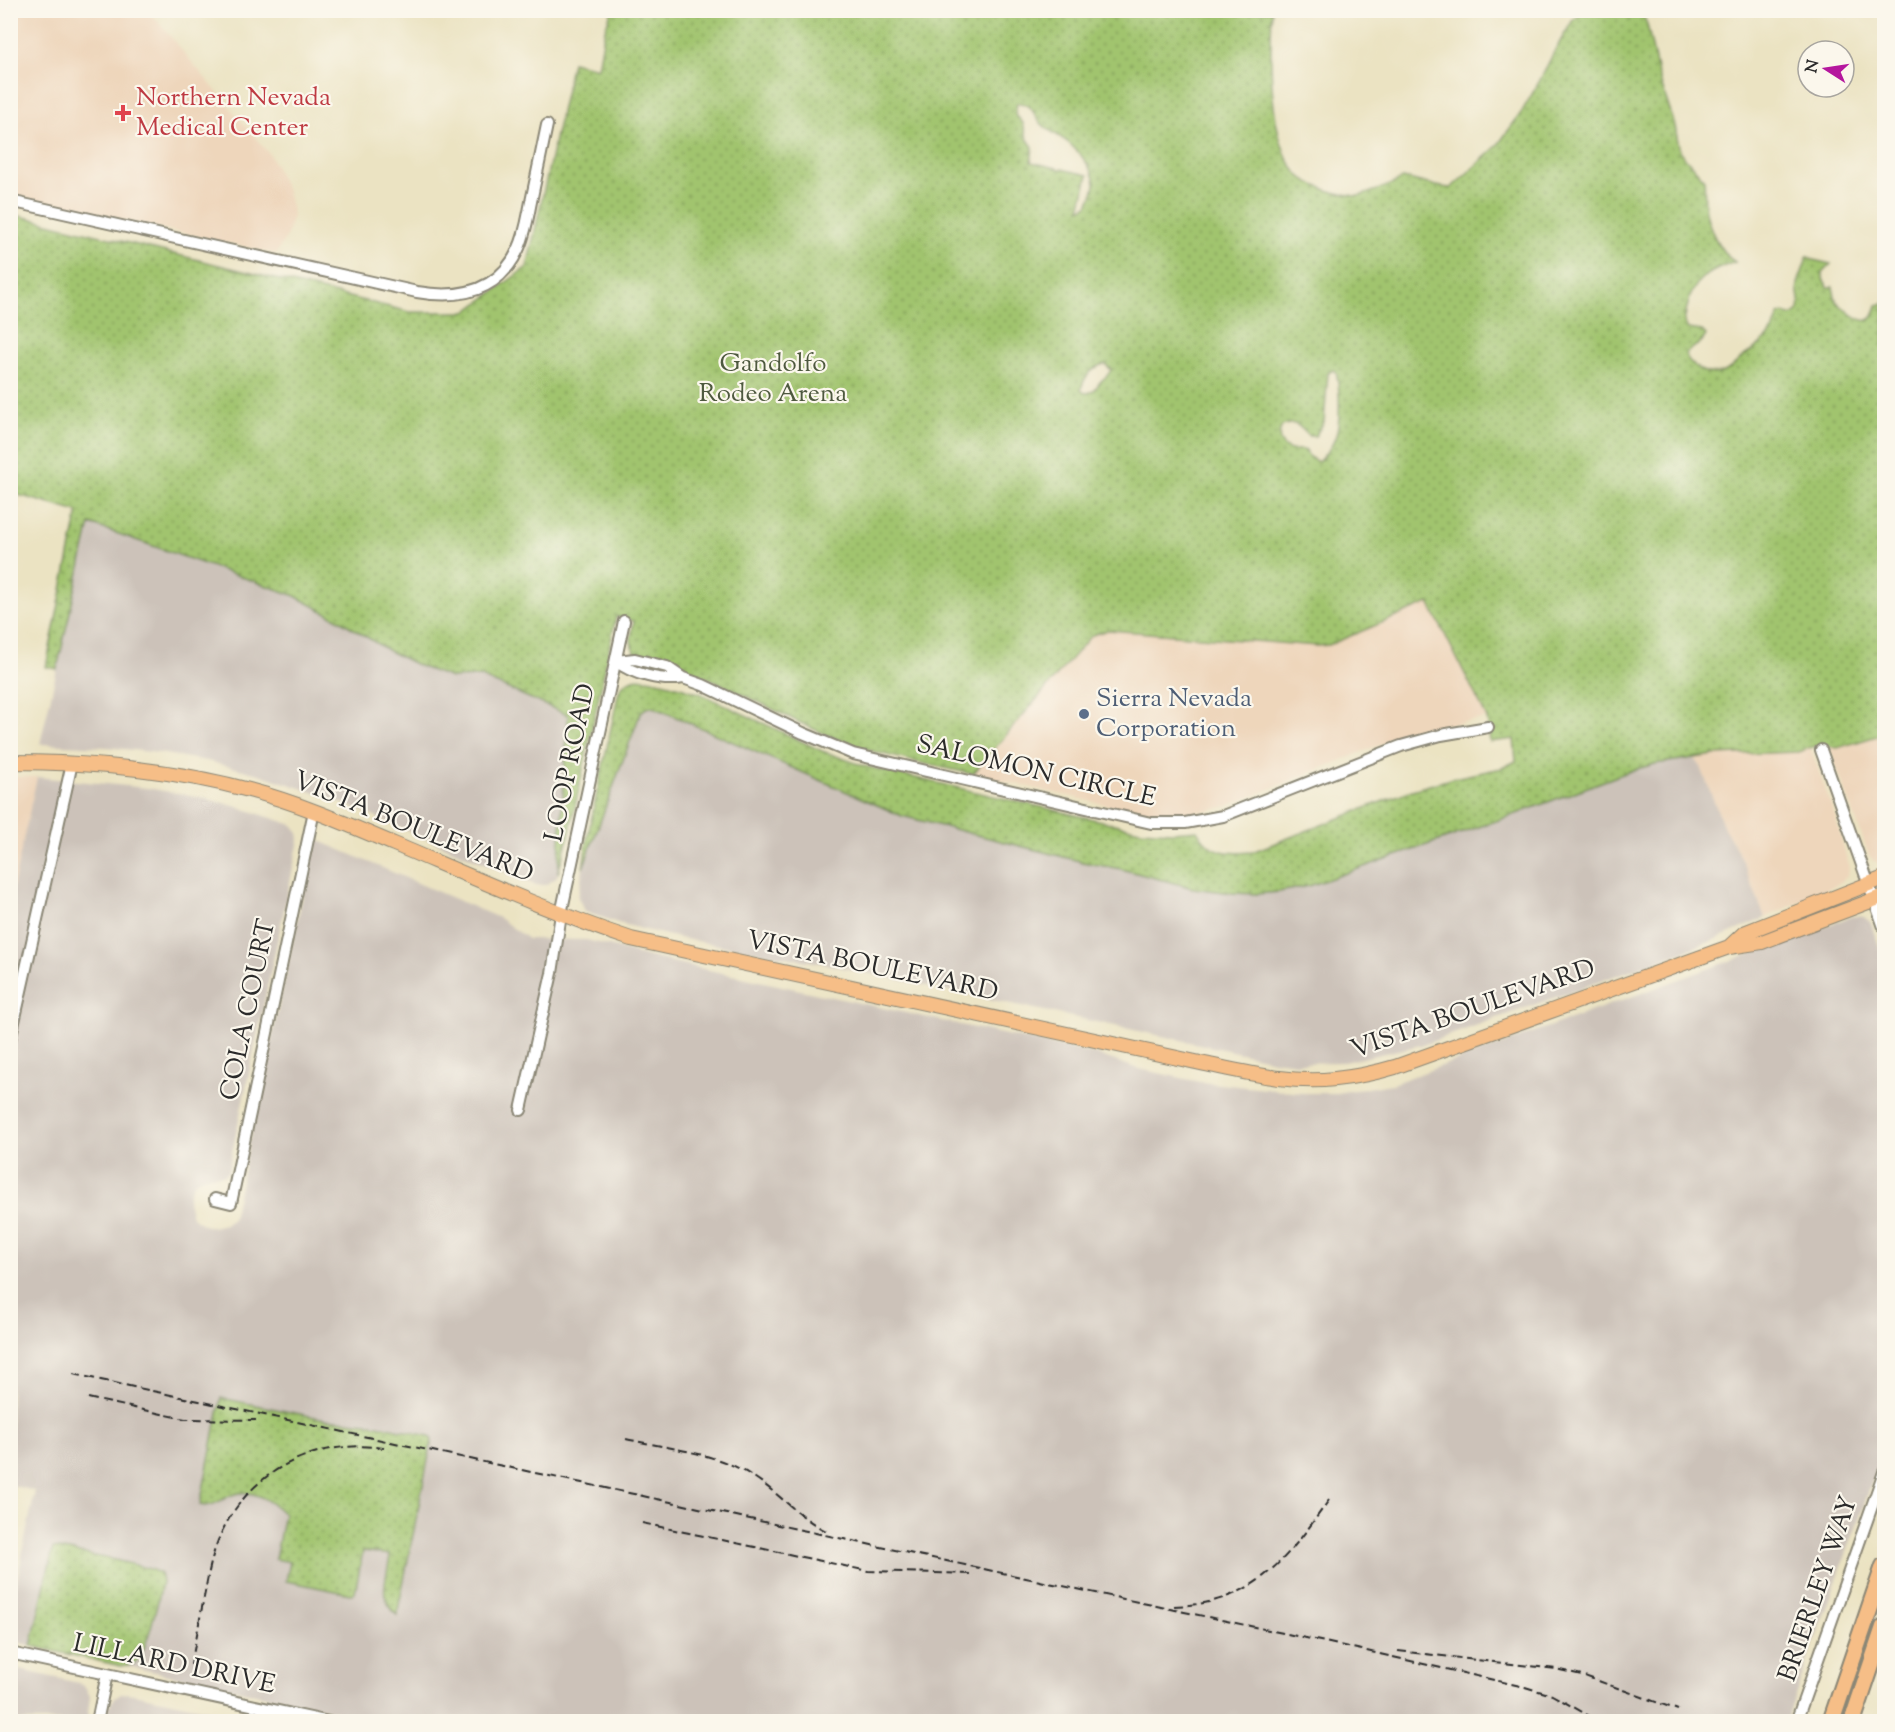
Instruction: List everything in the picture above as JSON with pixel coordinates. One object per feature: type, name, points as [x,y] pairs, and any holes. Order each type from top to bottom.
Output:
[{"type":"highway","points":[[1828,1722],[1843,1687],[1884,1566]]},
{"type":"highway","points":[[1852,1722],[1884,1627]]},
{"type":"main road","name":"VISTA BOULEVARD","points":[[10,762],[72,763],[153,770],[201,778],[249,790],[314,811],[561,914],[630,939],[1214,1066],[1273,1077],[1304,1080],[1334,1080],[1395,1067],[1729,946],[1762,942],[1880,898]]},
{"type":"main road","name":"VISTA BOULEVARD","points":[[1729,946],[1744,933],[1884,878]]},
{"type":"street","points":[[10,201],[406,290],[438,295],[458,295],[469,293],[491,282],[510,264],[517,252],[526,225],[547,125]]},
{"type":"street","name":"LOOP ROAD","points":[[521,1110],[552,973],[561,914],[624,621]]},
{"type":"street","name":"SALOMON CIRCLE","points":[[616,661],[635,659],[667,667],[683,678],[853,754],[1151,823],[1185,823],[1223,816],[1401,746],[1441,735],[1488,727]]},
{"type":"street","points":[[1821,750],[1869,884],[1880,898],[1884,927]]},
{"type":"street","points":[[10,1040],[72,763]]},
{"type":"street","name":"COLA COURT","points":[[215,1200],[231,1203],[314,811]]},
{"type":"street","name":"BRIERLEY WAY","points":[[1796,1722],[1884,1472]]},
{"type":"street","name":"LILLARD DRIVE","points":[[10,1653],[329,1722]]},
{"type":"street","points":[[97,1722],[107,1674]]},
{"type":"shaded area","name":"Northern Nevada Medical Center","points":[[14,10],[120,10],[123,13],[149,11],[270,155],[287,191],[293,215],[287,235],[276,254],[11,195],[11,70],[17,71],[11,63],[11,14]]},
{"type":"shaded area","points":[[90,524],[293,595],[419,666],[451,678],[481,677],[568,715],[556,878],[545,885],[535,885],[333,799],[259,774],[207,761],[159,753],[107,747],[40,744]]},
{"type":"shaded area","points":[[1429,603],[1487,718],[1443,726],[1397,739],[1227,806],[1191,814],[1142,813],[973,774],[1088,639],[1095,634],[1108,630],[1317,646],[1329,645]]},
{"type":"shaded area","points":[[647,707],[653,707],[902,816],[1193,888],[1232,893],[1279,892],[1309,886],[1519,813],[1633,770],[1654,764],[1695,759],[1701,767],[1724,828],[1741,857],[1765,918],[1709,942],[1425,1044],[1344,1062],[1296,1063],[1274,1060],[820,963],[679,938],[618,923],[585,911],[578,898],[583,868],[639,717]]},
{"type":"shaded area","points":[[1884,734],[1884,866],[1874,861],[1869,855],[1829,747],[1837,748]]},
{"type":"shaded area","points":[[1810,747],[1835,816],[1849,868],[1847,876],[1841,882],[1765,918],[1741,857],[1724,828],[1701,767],[1695,759],[1714,755],[1799,752]]},
{"type":"shaded area","points":[[11,777],[37,777],[11,901]]},
{"type":"shaded area","points":[[37,777],[147,788],[199,797],[293,825],[298,831],[299,840],[228,1171],[224,1175],[200,1178],[190,1191],[188,1201],[192,1217],[212,1227],[225,1224],[234,1214],[315,839],[499,918],[528,939],[587,940],[649,957],[1094,1054],[1139,1069],[1200,1082],[1302,1093],[1336,1093],[1392,1084],[1853,916],[1864,917],[1870,921],[1884,961],[1884,1449],[1786,1721],[380,1721],[11,1641],[11,1609],[35,1491],[11,1485],[10,901]]},
{"type":"shaded area","points":[[11,1668],[84,1686],[90,1696],[87,1721],[11,1721]]},
{"type":"shaded area","points":[[128,1693],[260,1721],[106,1721],[109,1706],[114,1699],[121,1694]]},
{"type":"green space","name":"Gandolfo Rodeo Arena","points":[[612,10],[1272,11],[1273,98],[1282,143],[1290,162],[1300,176],[1308,182],[1342,194],[1356,196],[1380,189],[1403,178],[1451,188],[1497,146],[1521,113],[1573,20],[1586,11],[1641,11],[1647,24],[1658,74],[1675,126],[1680,152],[1704,179],[1706,211],[1710,227],[1723,251],[1735,262],[1704,277],[1693,290],[1684,322],[1688,329],[1702,331],[1706,335],[1700,343],[1685,354],[1692,364],[1706,373],[1724,372],[1765,340],[1774,328],[1779,315],[1795,314],[1800,303],[1798,284],[1807,256],[1813,260],[1831,264],[1823,272],[1823,279],[1828,287],[1833,287],[1837,302],[1854,316],[1863,320],[1870,319],[1877,305],[1884,303],[1884,734],[1837,748],[1823,745],[1799,752],[1714,755],[1655,764],[1309,886],[1256,894],[1193,888],[902,816],[650,707],[641,712],[583,868],[587,839],[619,691],[627,682],[639,678],[699,693],[822,751],[864,766],[1140,830],[1172,832],[1197,830],[1202,838],[1214,848],[1235,853],[1252,852],[1412,790],[1502,768],[1516,761],[1514,739],[1490,742],[1487,718],[1429,603],[1329,645],[1317,646],[1108,630],[1095,634],[1088,639],[973,774],[906,760],[856,746],[802,724],[710,679],[685,669],[645,658],[635,652],[632,645],[634,621],[616,617],[569,835],[558,873],[568,715],[481,677],[451,678],[419,666],[293,595],[90,524],[57,669],[46,667],[78,512],[11,493],[10,221],[20,216],[410,312],[466,312],[527,267],[572,62],[598,68],[605,29]],"holes":[[[1017,103],[1030,107],[1043,125],[1070,144],[1087,163],[1095,183],[1088,205],[1080,209],[1088,175],[1031,162],[1033,147],[1027,138],[1023,123],[1015,114]],[[1105,364],[1111,370],[1109,374],[1094,390],[1085,393],[1081,390],[1084,381],[1089,373]],[[1336,371],[1339,395],[1338,423],[1332,445],[1318,462],[1309,457],[1306,451],[1291,450],[1284,446],[1280,440],[1280,433],[1282,426],[1294,424],[1309,436],[1315,436],[1324,422],[1328,373]]]},
{"type":"green space","points":[[221,1398],[325,1419],[368,1423],[429,1436],[432,1440],[397,1615],[385,1594],[390,1555],[363,1551],[355,1593],[350,1594],[286,1581],[290,1562],[275,1559],[284,1514],[279,1509],[267,1500],[246,1493],[232,1495],[212,1504],[200,1505]]},
{"type":"green space","points":[[53,1548],[128,1563],[160,1574],[162,1583],[152,1626],[135,1663],[121,1666],[31,1646]]},
{"type":"railway","points":[[73,1374],[1362,1650],[1525,1687],[1552,1695],[1600,1722]]},
{"type":"railway","points":[[88,1398],[185,1419],[256,1420]]},
{"type":"railway","points":[[626,1439],[705,1456],[735,1467],[759,1481],[826,1531]]},
{"type":"railway","points":[[191,1665],[215,1549],[229,1519],[244,1498],[262,1480],[306,1455],[357,1446],[384,1448]]},
{"type":"railway","points":[[1174,1606],[1202,1603],[1226,1597],[1265,1575],[1298,1542],[1329,1500]]},
{"type":"railway","points":[[642,1523],[868,1571],[970,1574]]},
{"type":"railway","points":[[1398,1651],[1556,1669],[1582,1675],[1678,1710]]},
{"type":"place","name":"Northern Nevada Medical Center","points":[[123,113]]},
{"type":"place","name":"Sierra Nevada Corporation","points":[[1084,714]]}]
